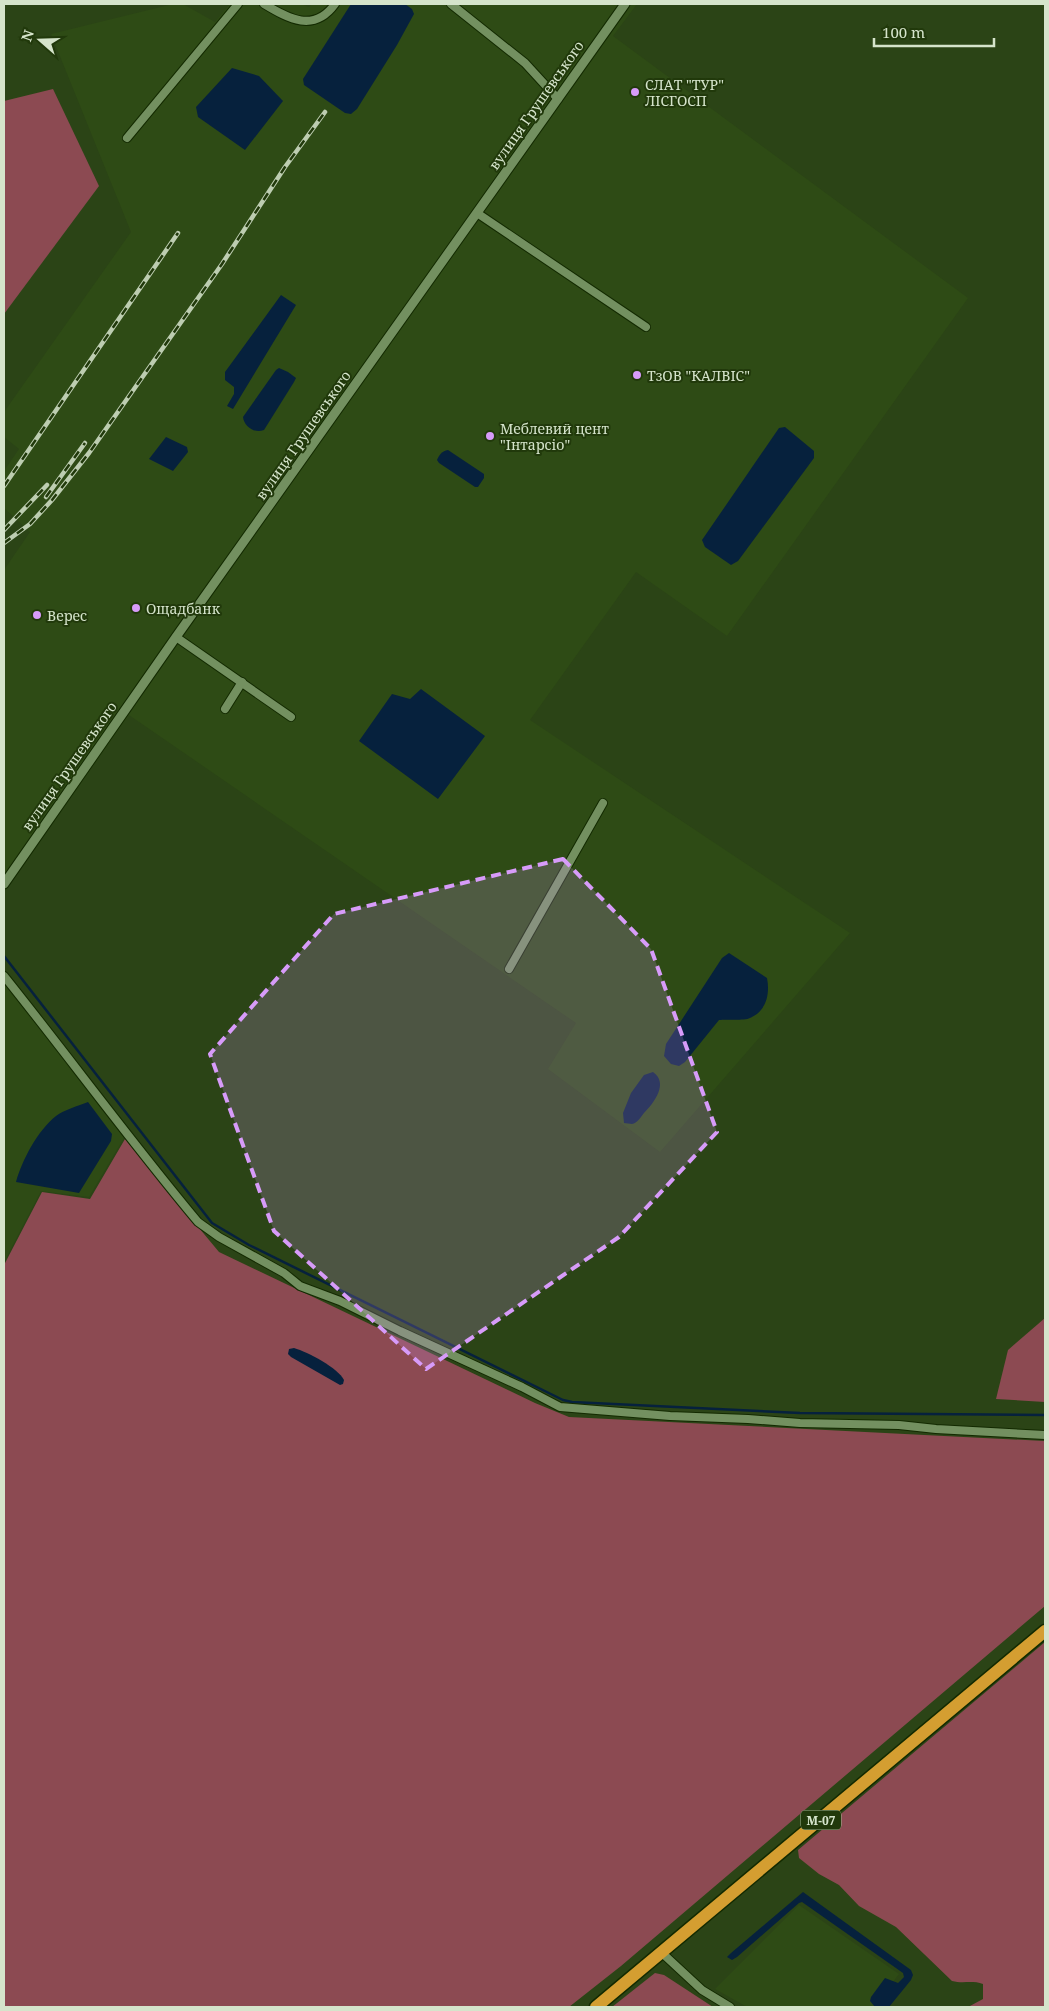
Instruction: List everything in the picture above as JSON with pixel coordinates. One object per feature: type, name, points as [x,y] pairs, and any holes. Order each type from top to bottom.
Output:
[{"type":"highway","name":"М-07","points":[[596,2007],[1045,1631]]},
{"type":"street","points":[[127,138],[238,4]]},
{"type":"street","points":[[264,4],[300,21],[317,20],[335,4]]},
{"type":"street","points":[[451,4],[525,63],[558,99]]},
{"type":"street","name":"вулиця Грушевського","points":[[4,884],[176,637],[625,4]]},
{"type":"street","points":[[478,213],[646,327]]},
{"type":"street","points":[[176,637],[291,717]]},
{"type":"street","points":[[225,708],[242,682]]},
{"type":"street","points":[[509,969],[603,803]]},
{"type":"street","points":[[4,976],[60,1046],[137,1149],[198,1222],[207,1230],[284,1273],[306,1288],[340,1301],[522,1387],[560,1407],[670,1416],[800,1423],[899,1425],[1045,1435]]},
{"type":"street","points":[[661,1952],[702,1990],[730,2007]]},
{"type":"highlighted area","points":[[563,859],[651,949],[717,1132],[619,1237],[426,1369],[274,1231],[210,1054],[334,914]]},
{"type":"shaded area","points":[[173,4],[183,4],[215,22],[230,4],[301,4],[309,7],[312,4],[637,4],[613,36],[968,298],[727,636],[636,572],[530,720],[850,933],[660,1152],[548,1069],[576,1023],[129,715],[4,892],[4,570],[30,532],[4,508],[4,471],[19,449],[4,437],[4,412],[131,232],[51,34]]},
{"type":"shaded area","points":[[53,89],[99,186],[4,314],[4,101]]},
{"type":"shaded area","points":[[4,981],[125,1136],[89,1197],[41,1191],[4,1262]]},
{"type":"shaded area","points":[[125,1139],[219,1252],[535,1403],[569,1417],[1045,1441],[1045,1606],[621,1966],[569,2007],[4,2007],[4,1265],[42,1192],[90,1199]]},
{"type":"shaded area","points":[[1045,1318],[1045,1402],[996,1399],[1008,1350]]},
{"type":"shaded area","points":[[1045,1642],[1045,2007],[968,2007],[983,1999],[983,1984],[952,1981],[896,1927],[859,1906],[839,1885],[819,1874],[799,1858],[798,1850]]},
{"type":"shaded area","points":[[799,1905],[899,1974],[874,2007],[747,2007],[715,1989]]},
{"type":"shaded area","points":[[655,1973],[664,1975],[713,2007],[612,2007]]},
{"type":"water","points":[[351,4],[405,4],[412,9],[414,14],[357,109],[351,114],[345,113],[304,85],[303,79]]},
{"type":"water","points":[[232,68],[259,76],[283,101],[245,150],[198,117],[196,107]]},
{"type":"water","points":[[281,295],[296,305],[233,409],[227,406],[234,394],[234,387],[225,380],[225,372]]},
{"type":"water","points":[[279,368],[296,378],[264,430],[253,430],[245,423],[243,417]]},
{"type":"water","points":[[785,427],[814,451],[814,458],[738,561],[731,565],[705,547],[702,540],[779,428]]},
{"type":"water","points":[[166,437],[187,447],[188,452],[173,471],[149,459]]},
{"type":"water","points":[[448,450],[484,474],[484,478],[478,487],[475,487],[439,463],[437,460],[440,455]]},
{"type":"water","points":[[421,689],[485,736],[438,799],[359,741],[392,694],[410,699]]},
{"type":"water","points":[[729,953],[767,978],[768,990],[764,1006],[756,1015],[747,1019],[719,1020],[685,1062],[679,1066],[671,1064],[664,1056],[666,1044],[722,958]]},
{"type":"water","points":[[653,1072],[660,1082],[655,1099],[639,1120],[632,1124],[624,1123],[623,1113],[631,1093],[644,1075]]},
{"type":"water","points":[[88,1102],[112,1134],[111,1141],[79,1193],[16,1182],[22,1164],[37,1137],[49,1122],[63,1112]]},
{"type":"water","points":[[294,1348],[307,1353],[336,1370],[344,1380],[343,1384],[340,1385],[291,1357],[288,1354],[289,1349]]},
{"type":"water","points":[[803,1892],[911,1970],[913,1975],[911,1980],[889,2007],[875,2007],[870,2001],[871,1997],[885,1978],[898,1983],[904,1977],[903,1973],[802,1902],[737,1957],[732,1960],[727,1957]]},
{"type":"waterway","points":[[4,956],[212,1223],[249,1245],[563,1400],[572,1402],[800,1413],[1045,1415]]},
{"type":"railway","points":[[4,543],[30,524],[52,500],[89,453],[222,264],[285,167],[325,112]]},
{"type":"railway","points":[[4,486],[178,233]]},
{"type":"railway","points":[[46,497],[85,443]]},
{"type":"railway","points":[[4,530],[47,485]]},
{"type":"place","name":"СЛАТ \"ТУР\" ЛІСГОСП","points":[[635,92]]},
{"type":"place","name":"ТзОВ \"КАЛВІС\"","points":[[637,375]]},
{"type":"place","name":"Меблевий цент \"Інтарсіо\"","points":[[490,436]]},
{"type":"place","name":"Ощадбанк","points":[[136,608]]},
{"type":"place","name":"Верес","points":[[37,615]]}]
